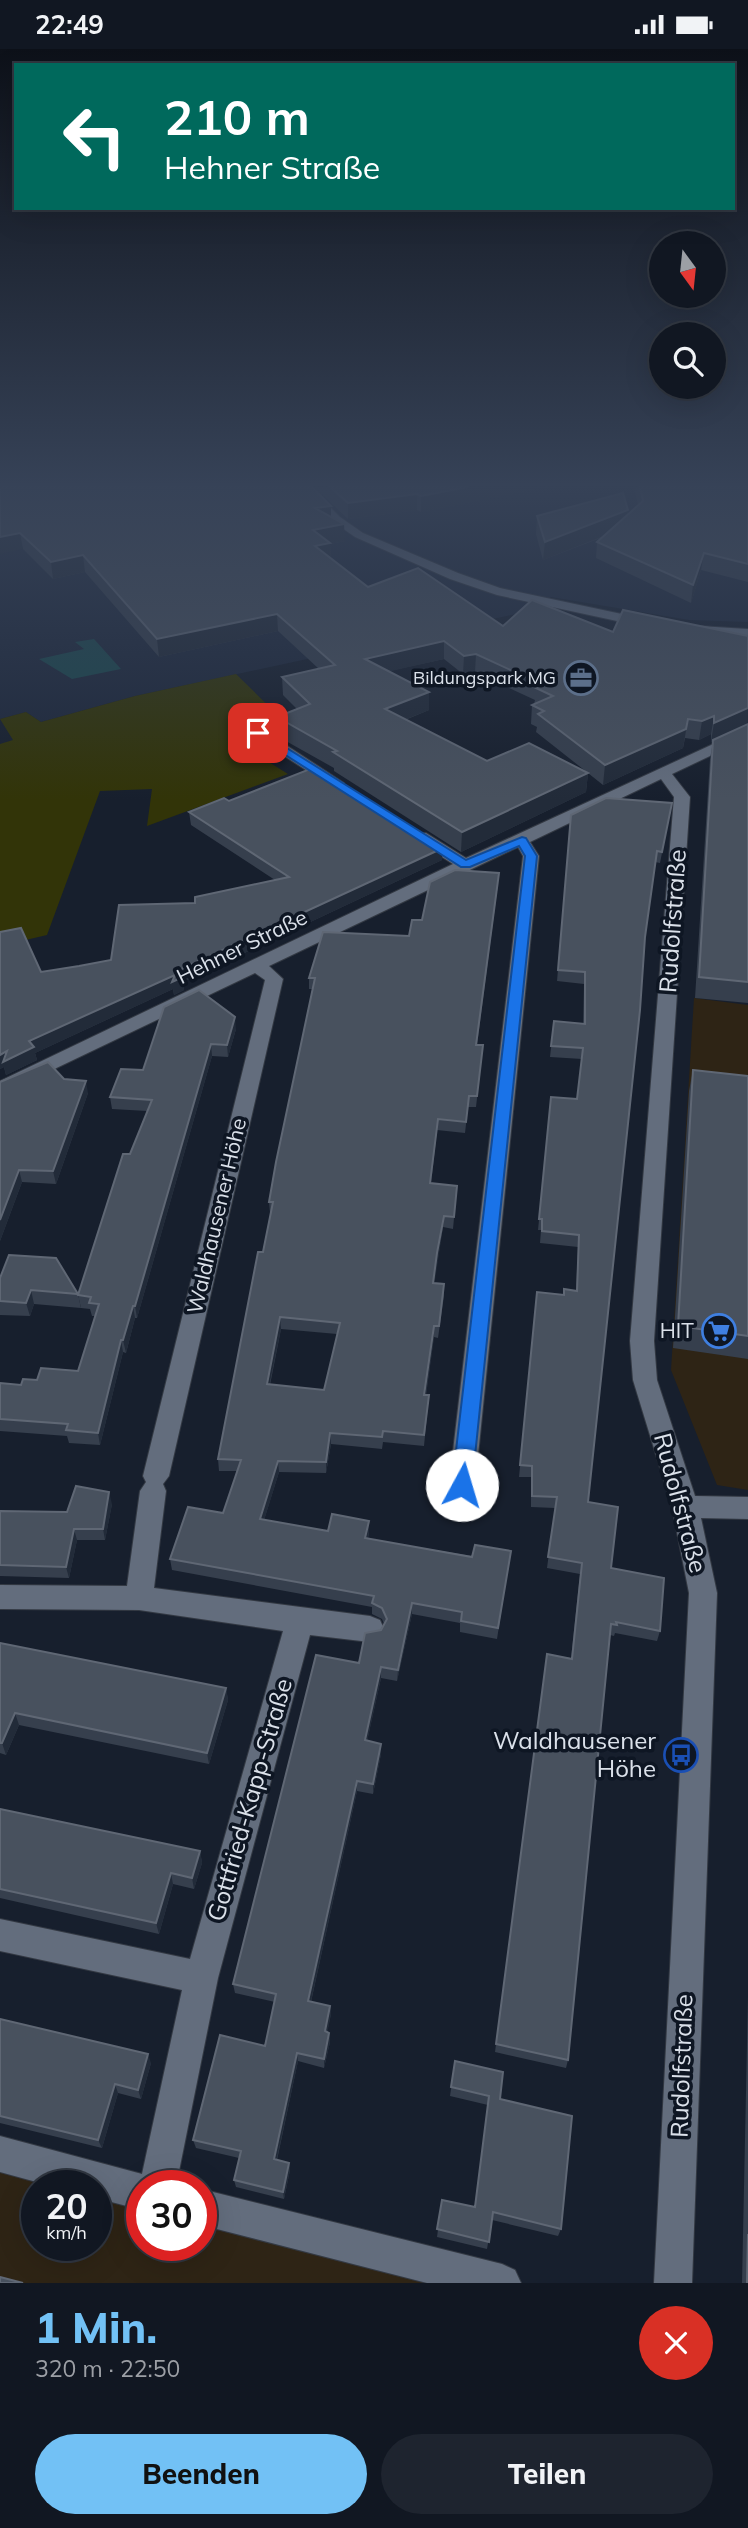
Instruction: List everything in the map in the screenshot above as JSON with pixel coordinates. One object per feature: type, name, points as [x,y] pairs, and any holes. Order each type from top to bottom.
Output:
[{"type":"street","points":[[498,591],[654,625]]},
{"type":"street","points":[[689,629],[748,633]]},
{"type":"street","name":"Hehner Straße","points":[[0,1089],[748,732]]},
{"type":"street","points":[[258,733],[350,792]]},
{"type":"street","name":"Rudolfstraße","points":[[664,773],[682,797],[642,1341],[645,1380],[685,1507],[703,1593],[673,2283]]},
{"type":"street","points":[[408,828],[465,865]]},
{"type":"street","points":[[462,1485],[531,856],[522,841]]},
{"type":"street","name":"Waldhausener Höhe","points":[[139,1598],[154,1483],[274,979],[256,965]]},
{"type":"street","points":[[685,1507],[748,1508]]},
{"type":"street","points":[[0,1597],[139,1598],[370,1629]]},
{"type":"street","name":"Gottfried-Kapp-Straße","points":[[161,2170],[201,1978],[300,1621]]},
{"type":"street","points":[[0,1935],[201,1978]]},
{"type":"street","points":[[0,2154],[126,2188]]},
{"type":"street","points":[[217,2211],[502,2283]]},
{"type":"shaded area","points":[[0,591],[748,591],[748,622],[689,620],[551,597],[521,613],[135,696],[41,722],[26,712],[0,719]]},
{"type":"shaded area","points":[[94,639],[121,669],[72,679],[39,659],[84,649],[75,642]]},
{"type":"shaded area","points":[[236,674],[288,725],[232,739],[288,774],[147,826],[152,789],[100,791],[47,935],[0,946],[0,744],[13,740],[0,719],[26,712],[41,722],[135,696]]},
{"type":"shaded area","points":[[694,998],[748,1005],[748,1490],[717,1485],[671,1370]]},
{"type":"shaded area","points":[[0,2162],[30,2170],[21,2170],[21,2261],[112,2261],[112,2191],[126,2195],[126,2261],[217,2261],[217,2218],[473,2283],[0,2283]]},
{"type":"building","points":[[115,591],[452,591],[503,626],[532,600],[613,632],[623,610],[748,636],[748,708],[714,723],[714,716],[702,721],[688,719],[686,729],[605,765],[538,714],[544,711],[532,705],[553,696],[536,688],[543,685],[476,654],[464,656],[444,641],[365,659],[429,692],[385,709],[487,761],[529,743],[588,773],[462,832],[333,752],[337,751],[277,717],[310,704],[282,677],[335,665],[277,614],[157,639]]},
{"type":"building","points":[[748,724],[748,982],[699,977],[713,740]]},
{"type":"building","points":[[315,767],[443,848],[175,972],[183,977],[172,982],[175,975],[29,1041],[34,1047],[3,1062],[7,1051],[0,1055],[0,932],[21,928],[41,972],[111,960],[119,905],[195,903],[195,897],[289,877],[189,812],[224,798],[229,801]]},
{"type":"building","points":[[606,798],[672,803],[662,852],[657,851],[645,937],[640,1010],[588,1502],[618,1507],[611,1568],[664,1578],[660,1631],[616,1622],[617,1625],[611,1624],[568,2060],[496,2044],[547,1654],[572,1659],[582,1563],[548,1557],[557,1497],[532,1496],[532,1466],[520,1465],[537,1292],[564,1295],[564,1289],[577,1291],[579,1235],[542,1231],[542,1219],[539,1219],[551,1097],[577,1099],[583,1048],[551,1046],[554,1021],[585,1024],[585,972],[558,970],[571,815]]},
{"type":"building","points":[[455,870],[499,873],[476,1045],[483,1045],[477,1096],[469,1096],[466,1122],[438,1119],[430,1183],[457,1186],[454,1217],[444,1216],[433,1283],[444,1284],[439,1326],[434,1326],[424,1395],[429,1395],[424,1435],[383,1431],[382,1437],[330,1433],[326,1462],[278,1461],[260,1519],[328,1531],[332,1514],[369,1521],[365,1538],[472,1557],[475,1545],[511,1551],[498,1628],[461,1621],[462,1612],[412,1603],[398,1670],[381,1667],[365,1740],[381,1744],[373,1784],[357,1781],[308,2001],[330,2006],[325,2031],[329,2033],[324,2059],[297,2053],[274,2159],[289,2163],[283,2192],[234,2180],[241,2151],[193,2140],[220,2035],[265,2046],[276,1994],[233,1984],[316,1655],[359,1663],[365,1633],[381,1630],[387,1619],[382,1608],[372,1603],[374,1596],[170,1559],[188,1507],[223,1513],[241,1460],[218,1459],[258,1252],[263,1252],[273,1202],[269,1202],[276,1162],[315,978],[309,978],[323,932],[409,936],[412,920],[422,920],[430,882]],"holes":[[[280,1317],[340,1323],[324,1390],[267,1384]]]},
{"type":"building","points":[[199,990],[235,1017],[227,1045],[211,1044],[135,1306],[121,1340],[98,1433],[66,1430],[68,1424],[0,1419],[0,1383],[21,1385],[23,1379],[37,1380],[41,1368],[78,1371],[99,1304],[89,1303],[91,1297],[78,1295],[123,1154],[130,1154],[152,1100],[110,1097],[121,1069],[143,1070],[164,1007]]},
{"type":"building","points":[[48,1062],[64,1079],[86,1081],[53,1171],[19,1170],[0,1220],[0,1082]]},
{"type":"building","points":[[693,1070],[748,1076],[748,1336],[678,1326]]},
{"type":"building","points":[[9,1255],[56,1258],[78,1294],[31,1290],[26,1303],[0,1301],[0,1278]]},
{"type":"building","points":[[76,1486],[109,1492],[103,1529],[74,1529],[66,1567],[0,1565],[0,1511],[67,1512]]},
{"type":"building","points":[[0,1643],[226,1688],[207,1753],[15,1713],[0,1743]]},
{"type":"building","points":[[0,1809],[200,1851],[192,1878],[171,1873],[156,1923],[0,1889]]},
{"type":"building","points":[[0,2019],[148,2054],[138,2090],[115,2084],[98,2140],[0,2116]]},
{"type":"building","points":[[455,2061],[503,2072],[500,2099],[572,2116],[561,2229],[493,2212],[489,2242],[437,2229],[442,2200],[475,2207],[489,2096],[451,2087]]},
{"type":"building","points":[[0,2277],[23,2283],[0,2283]]},
{"type":"place","name":"Bildungspark MG","points":[[581,678]]},
{"type":"place","name":"HIT","points":[[719,1331]]},
{"type":"place","name":"Waldhausener Höhe","points":[[681,1755]]},
{"type":"route","points":[[258,733],[465,865],[522,841],[531,856],[462,1485]]}]
